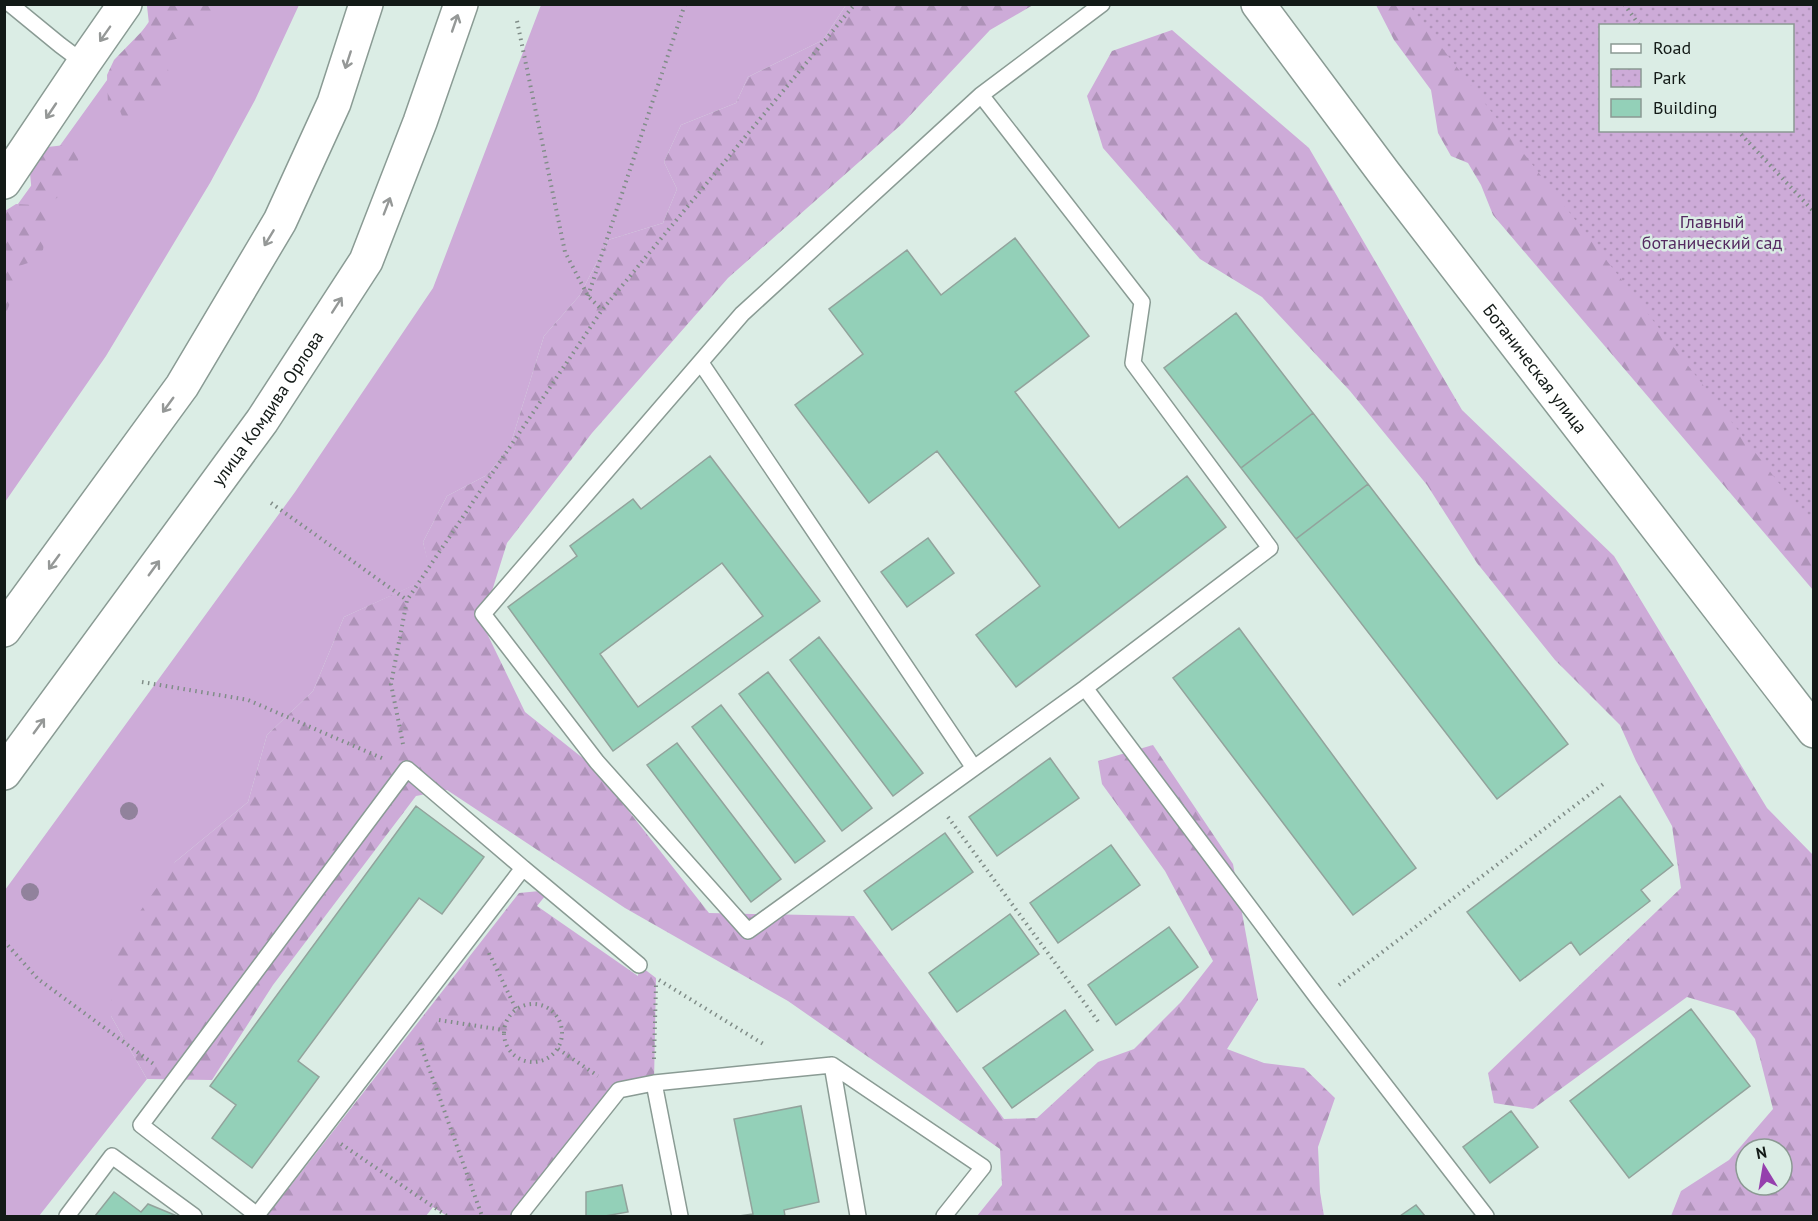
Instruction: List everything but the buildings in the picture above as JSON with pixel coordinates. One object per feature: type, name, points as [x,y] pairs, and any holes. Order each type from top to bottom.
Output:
[{"type":"main road","points":[[4,182],[125,4]]},
{"type":"main road","points":[[4,630],[182,386],[280,221],[334,103],[366,4]]},
{"type":"main road","name":"улица Комдива Орлова","points":[[4,773],[262,421],[366,261],[420,122],[461,4]]},
{"type":"main road","name":"Ботаническая улица","points":[[1258,4],[1428,230],[1814,730]]},
{"type":"lane","points":[[10,4],[84,63]]},
{"type":"lane","points":[[981,95],[1142,302],[1133,363],[1270,548],[1085,688],[748,931],[597,762],[483,614],[742,314],[981,95],[1102,4]]},
{"type":"lane","points":[[701,363],[974,768]]},
{"type":"lane","points":[[1085,688],[1319,1000],[1486,1216]]},
{"type":"lane","points":[[523,868],[257,1216],[141,1125],[407,769],[639,965]]},
{"type":"lane","points":[[519,1216],[619,1090],[654,1083],[832,1065],[983,1167],[944,1216]]},
{"type":"lane","points":[[832,1065],[858,1216]]},
{"type":"lane","points":[[654,1083],[680,1216]]},
{"type":"lane","points":[[67,1216],[112,1156],[194,1216]]},
{"type":"path","points":[[588,296],[685,4]]},
{"type":"path","points":[[407,769],[391,684],[406,600],[602,310],[855,4]]},
{"type":"path","points":[[1624,4],[1639,24]]},
{"type":"path","points":[[517,21],[565,252],[588,296],[602,310]]},
{"type":"path","points":[[1739,132],[1814,212]]},
{"type":"path","points":[[271,503],[406,600]]},
{"type":"path","points":[[142,682],[248,700],[407,769]]},
{"type":"path","points":[[1319,1000],[1606,782]]},
{"type":"path","points":[[933,797],[1100,1024]]},
{"type":"path","points":[[477,928],[516,1010]]},
{"type":"path","points":[[4,941],[38,979],[175,1080]]},
{"type":"path","points":[[654,1083],[656,978],[803,1068]]},
{"type":"path","points":[[528,1004],[542,1005],[553,1012],[560,1023],[562,1036],[558,1049],[548,1059],[536,1063],[523,1061],[512,1054],[505,1042],[504,1030],[508,1018],[516,1010],[528,1004]]},
{"type":"path","points":[[483,1216],[410,1016],[504,1030]]},
{"type":"path","points":[[558,1049],[619,1090]]},
{"type":"path","points":[[322,1130],[447,1216]]},
{"type":"green space","points":[[213,4],[214,7],[192,31],[180,38],[162,42],[169,74],[162,93],[142,120],[126,127],[119,108],[108,105],[107,75],[114,60],[149,24],[148,5]]},
{"type":"green space","points":[[161,5],[299,5],[255,100],[210,183],[106,356],[5,502],[5,222]]},
{"type":"green space","points":[[541,5],[846,5],[823,40],[748,77],[736,103],[681,125],[664,162],[677,189],[663,223],[608,240],[580,295],[544,336],[510,446],[487,475],[447,496],[423,542],[432,577],[344,617],[313,691],[267,735],[248,802],[175,862],[111,1016],[147,1079],[39,1216],[5,1216],[5,890],[295,492],[433,288]]},
{"type":"green space","points":[[846,5],[1033,5],[990,30],[903,123],[728,278],[592,433],[507,543],[482,623],[525,712],[594,767],[709,913],[854,916],[1004,1119],[1037,1118],[1098,1062],[1134,1049],[1181,1002],[1213,961],[1165,871],[1102,784],[1098,761],[1153,745],[1233,864],[1258,1000],[1227,1049],[1264,1063],[1304,1068],[1335,1098],[1318,1147],[1320,1192],[1324,1216],[977,1216],[1002,1185],[1000,1149],[788,1001],[625,908],[447,790],[416,796],[273,985],[212,1080],[147,1079],[111,1016],[114,948],[175,862],[248,802],[267,735],[313,691],[344,617],[431,577],[423,542],[447,496],[487,475],[510,446],[544,336],[580,295],[608,240],[663,223],[677,189],[664,162],[681,125],[736,103],[748,77],[823,40]]},
{"type":"green space","name":"Главный ботанический сад","points":[[1376,5],[1813,5],[1813,590],[1493,215],[1481,185],[1468,163],[1451,156],[1438,133],[1431,90],[1394,40]]},
{"type":"green space","name":"Главный ботанический сад","points":[[1409,5],[1813,5],[1813,527]]},
{"type":"green space","points":[[1172,30],[1309,148],[1462,410],[1614,556],[1767,808],[1813,855],[1814,1213],[1809,1216],[1671,1216],[1681,1191],[1729,1160],[1734,1154],[1734,1197],[1794,1197],[1794,1137],[1749,1137],[1773,1109],[1755,1039],[1734,1011],[1687,997],[1533,1109],[1494,1103],[1488,1073],[1681,888],[1672,826],[1636,761],[1620,725],[1555,660],[1477,563],[1427,485],[1350,391],[1262,297],[1200,259],[1103,148],[1087,96],[1112,51]]},
{"type":"green space","points":[[66,145],[79,151],[77,175],[66,191],[50,203],[43,250],[31,262],[13,268],[13,292],[5,315],[5,211],[16,204],[33,205],[30,173],[47,147]]},
{"type":"green space","points":[[550,890],[537,906],[638,976],[639,965],[656,978],[654,1083],[619,1090],[519,1216],[447,1216],[433,1207],[426,1216],[267,1216],[519,893]]}]
